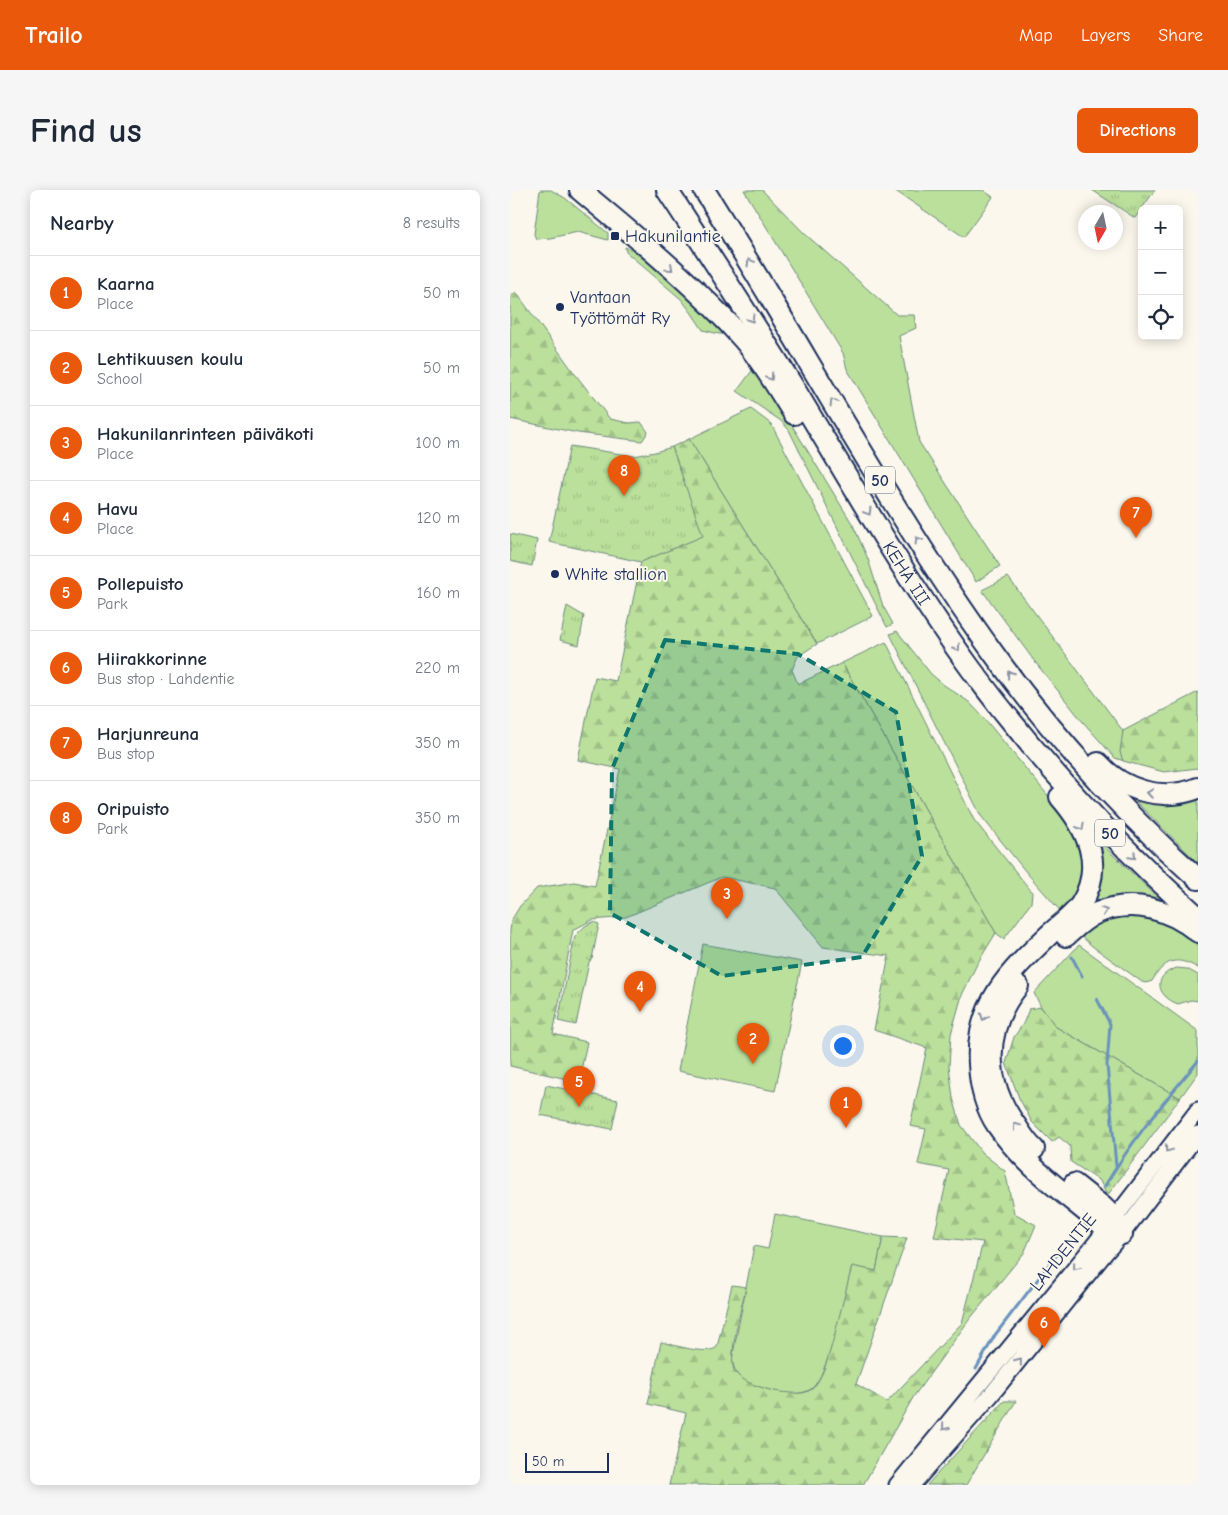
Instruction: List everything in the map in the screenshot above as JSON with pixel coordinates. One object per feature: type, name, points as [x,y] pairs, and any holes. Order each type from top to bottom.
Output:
[{"type":"highway","points":[[580,190],[692,287],[744,340],[810,439],[842,470]]},
{"type":"highway","name":"KEHÄ III","points":[[667,190],[748,314],[842,470],[932,612],[971,669],[1064,785],[1100,823],[1198,917]]},
{"type":"highway","name":"KEHÄ III","points":[[704,190],[866,457],[950,590],[995,656],[1084,765],[1198,879]]},
{"type":"highway","points":[[718,190],[734,237]]},
{"type":"highway","points":[[1040,713],[1074,737],[1111,777],[1125,785],[1154,794],[1181,793],[1198,788]]},
{"type":"highway","points":[[1029,743],[1037,772],[1070,809],[1086,836],[1091,850],[1092,873],[1090,884],[1080,905],[1073,914],[1023,960],[998,990],[988,1006],[981,1027],[978,1052],[983,1095],[996,1124],[1022,1156],[1114,1227]]},
{"type":"highway","points":[[1114,1227],[1103,1207],[1064,1176],[1031,1146],[1010,1117],[997,1090],[992,1071],[991,1054],[994,1032],[1010,995],[1033,968],[1062,939],[1096,914],[1127,906],[1143,906],[1175,916],[1198,932]]},
{"type":"main road","name":"LAHDENTIE","points":[[912,1485],[991,1395],[1105,1253],[1114,1227],[1198,1110]]},
{"type":"main road","name":"LAHDENTIE","points":[[897,1485],[1114,1227],[1198,1134]]},
{"type":"highlighted area","points":[[665,640],[798,654],[896,712],[922,856],[862,957],[722,976],[610,913],[612,769]]},
{"type":"green space","points":[[540,190],[551,190],[565,198],[608,233],[608,240],[578,232],[536,239],[534,234]]},
{"type":"green space","points":[[744,190],[762,190],[804,233],[897,315],[914,315],[916,328],[899,336],[919,442],[1000,566],[976,582],[847,369],[843,353]]},
{"type":"green space","points":[[894,190],[983,190],[993,197],[964,237]]},
{"type":"green space","points":[[1092,190],[1155,190],[1144,205],[1138,205],[1138,214],[1135,218],[1123,210],[1123,205],[1115,205]]},
{"type":"green space","points":[[625,247],[642,254],[682,289],[727,334],[703,330],[681,299],[626,252]]},
{"type":"green space","points":[[516,292],[610,419],[629,423],[641,422],[648,432],[642,441],[578,433],[510,419],[510,297]]},
{"type":"green space","points":[[754,368],[782,409],[853,525],[868,559],[883,606],[893,624],[887,627],[789,430],[781,421],[737,391]]},
{"type":"green space","points":[[751,409],[771,424],[873,616],[817,644],[689,439]]},
{"type":"green space","points":[[689,439],[817,644],[798,656],[792,670],[798,684],[842,663],[996,933],[977,964],[962,995],[951,1034],[949,1066],[953,1098],[961,1125],[982,1153],[1005,1171],[1014,1213],[1036,1225],[1024,1253],[969,1320],[914,1396],[863,1485],[669,1485],[686,1413],[648,1404],[661,1342],[699,1350],[717,1347],[732,1285],[746,1287],[736,1330],[733,1354],[734,1370],[737,1374],[748,1382],[762,1388],[790,1393],[811,1390],[818,1382],[826,1363],[852,1266],[876,1271],[883,1237],[907,1238],[856,1384],[887,1402],[962,1323],[983,1242],[934,1237],[949,1170],[918,1164],[926,1129],[910,1126],[927,1048],[874,1030],[889,956],[823,947],[775,888],[722,877],[626,917],[592,920],[573,930],[553,1034],[587,1042],[579,1080],[510,1066],[510,930],[512,919],[520,906],[537,888],[574,882],[595,886],[620,769],[578,760],[595,677],[616,681],[641,562],[702,536],[672,447]]},
{"type":"green space","points":[[570,446],[634,456],[672,447],[703,536],[641,562],[549,542]]},
{"type":"green space","points":[[510,534],[537,540],[532,566],[510,561]]},
{"type":"green space","points":[[1008,577],[1123,731],[1124,761],[1115,758],[1083,722],[1035,662],[982,590]]},
{"type":"green space","points":[[567,606],[584,616],[579,645],[560,640]]},
{"type":"green space","points":[[897,631],[931,674],[969,702],[984,718],[1064,815],[1079,841],[1084,868],[1078,894],[1063,914],[981,816],[890,634]]},
{"type":"green space","points":[[886,642],[974,820],[1032,892],[1031,903],[1004,939],[996,933],[842,663]]},
{"type":"green space","points":[[1198,692],[1198,768],[1164,772],[1123,761],[1120,752],[1123,731]]},
{"type":"green space","points":[[1198,792],[1198,863],[1127,793]]},
{"type":"green space","points":[[1091,834],[1167,906],[1085,905]]},
{"type":"green space","points":[[1125,913],[1163,920],[1198,942],[1198,968],[1183,962],[1171,962],[1161,968],[1152,981],[1142,982],[1092,946],[1079,934],[1089,927]]},
{"type":"green space","points":[[593,922],[599,924],[576,1025],[558,1021],[575,936],[585,926]]},
{"type":"green space","points":[[703,944],[802,962],[775,1091],[678,1071]]},
{"type":"green space","points":[[1079,945],[1198,1031],[1198,1073],[1180,1098],[1056,1027],[1041,1007],[1034,993]]},
{"type":"green space","points":[[1177,968],[1187,969],[1198,975],[1198,1001],[1191,1000],[1178,1004],[1165,996],[1161,991],[1161,980],[1164,975]]},
{"type":"green space","points":[[1041,1007],[1056,1027],[1180,1098],[1107,1196],[1100,1181],[1071,1162],[1070,1146],[1059,1137],[1052,1142],[1032,1122],[1019,1098],[1006,1063],[1014,1037],[1023,1024],[1029,1009]]},
{"type":"green space","points":[[546,1085],[618,1100],[612,1129],[540,1115]]},
{"type":"green space","points":[[775,1214],[883,1237],[876,1271],[852,1267],[836,1332],[824,1369],[811,1389],[800,1393],[788,1394],[777,1392],[743,1380],[736,1372],[732,1359],[754,1246],[768,1249]]},
{"type":"green space","points":[[1004,1401],[1016,1401],[966,1485],[927,1485]]},
{"type":"waterway","points":[[1072,957],[1082,976]]},
{"type":"waterway","points":[[1097,999],[1110,1024],[1107,1065],[1116,1166]]},
{"type":"waterway","points":[[1105,1186],[1137,1137],[1198,1061]]},
{"type":"waterway","points":[[976,1369],[995,1335],[1058,1253]]},
{"type":"place","name":"Hakunilantie","points":[[615,236]]},
{"type":"place","name":"Vantaan Työttömät Ry","points":[[560,307]]},
{"type":"place","name":"Oripuisto","points":[[624,496]]},
{"type":"place","name":"Harjunreuna","points":[[1136,538]]},
{"type":"place","name":"White stallion","points":[[555,574]]},
{"type":"place","name":"Hakunilanrinteen päiväkoti","points":[[727,919]]},
{"type":"place","name":"Havu","points":[[640,1012]]},
{"type":"place","name":"Lehtikuusen koulu","points":[[753,1064]]},
{"type":"place","name":"Pollepuisto","points":[[579,1107]]},
{"type":"place","name":"Kaarna","points":[[846,1128]]},
{"type":"place","name":"Hiirakkorinne","points":[[1044,1348]]}]
